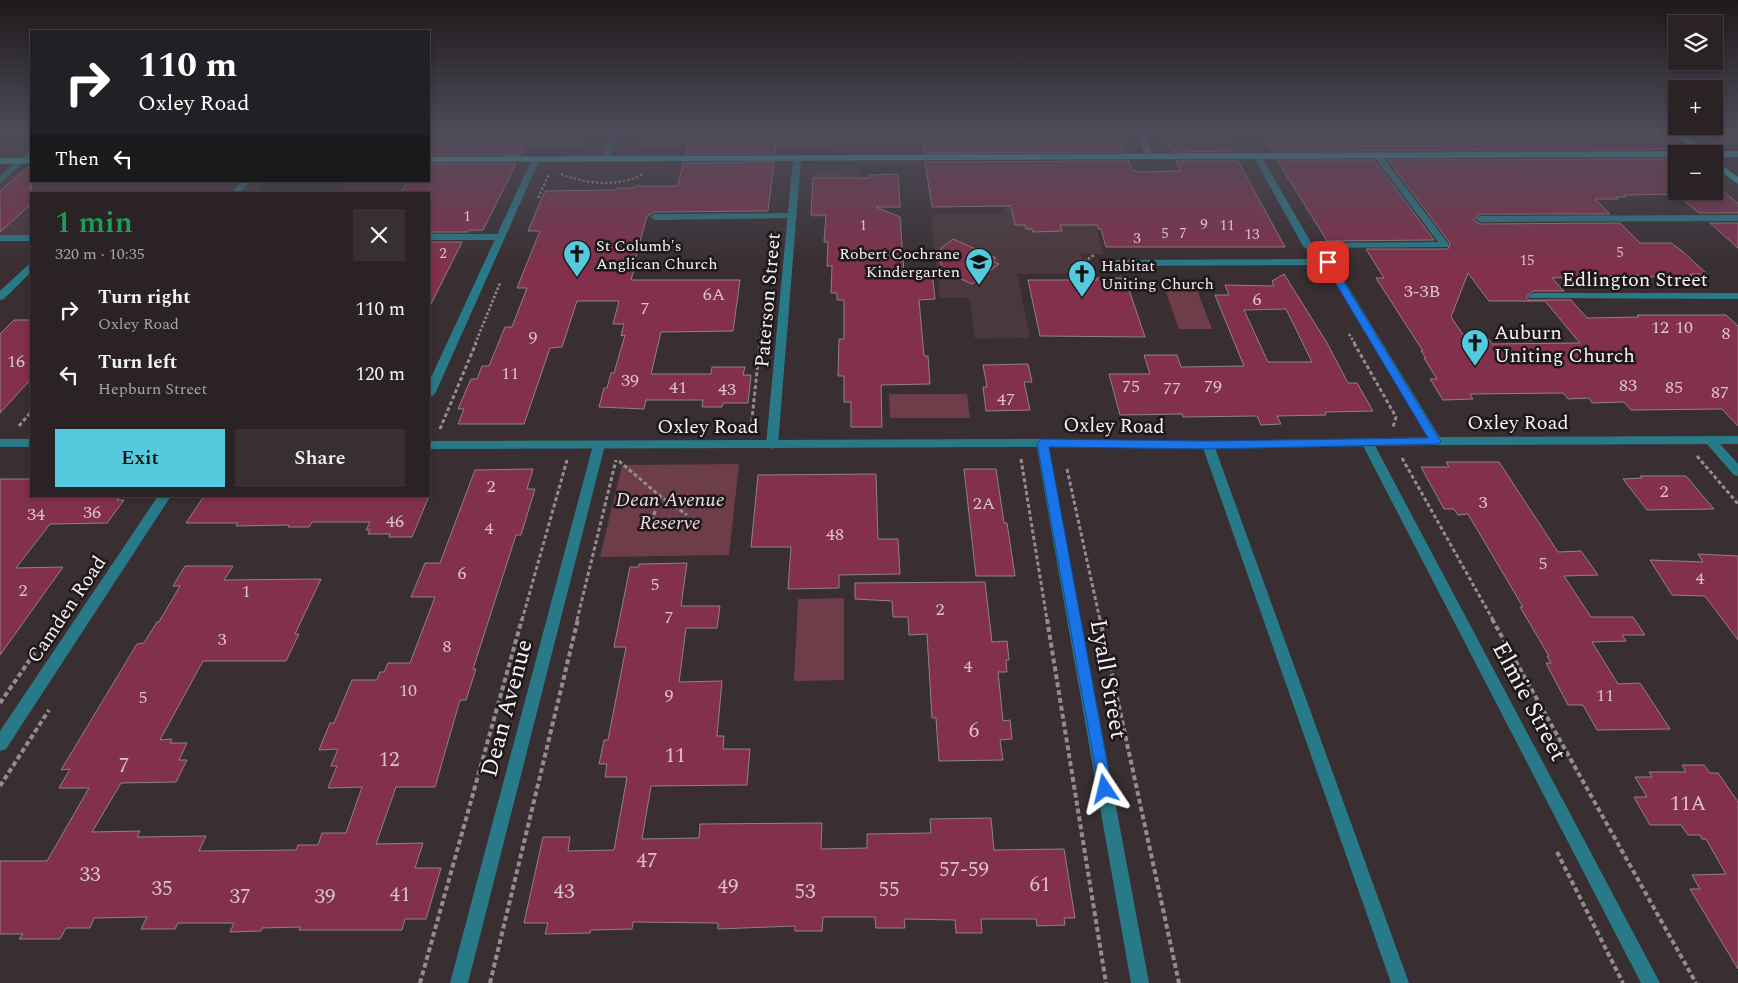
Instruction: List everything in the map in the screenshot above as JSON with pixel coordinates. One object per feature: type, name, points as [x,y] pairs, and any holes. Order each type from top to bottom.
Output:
[{"type":"street","points":[[430,392],[527,179]]},
{"type":"street","name":"Paterson Street","points":[[772,445],[795,179]]},
{"type":"street","points":[[1270,179],[1308,246],[1328,262],[1436,441]]},
{"type":"street","points":[[1308,246],[1445,245],[1395,179]]},
{"type":"street","points":[[237,192],[245,182]]},
{"type":"street","points":[[655,217],[792,216]]},
{"type":"street","points":[[1480,219],[1738,218]]},
{"type":"street","points":[[430,237],[501,237]]},
{"type":"street","points":[[0,238],[30,238]]},
{"type":"street","points":[[1105,259],[1328,262]]},
{"type":"street","points":[[0,297],[30,268]]},
{"type":"street","name":"Edlington Street","points":[[1532,296],[1738,296]]},
{"type":"street","points":[[0,443],[29,440]]},
{"type":"street","points":[[1710,440],[1738,472]]},
{"type":"street","name":"Oxley Road","points":[[430,445],[1042,443],[1208,445],[1436,441],[1738,440]]},
{"type":"street","name":"Elmie Street","points":[[1367,442],[1650,983]]},
{"type":"street","name":"Lyall Street","points":[[1042,443],[1140,983]]},
{"type":"street","name":"Dean Avenue","points":[[460,983],[599,445]]},
{"type":"street","points":[[1208,445],[1400,983]]},
{"type":"street","name":"Camden Road","points":[[0,744],[164,497]]},
{"type":"path","points":[[535,205],[547,179]]},
{"type":"path","points":[[580,179],[608,184],[634,179]]},
{"type":"path","points":[[1097,272],[1090,268],[1085,261],[1092,256],[1105,259]]},
{"type":"path","points":[[434,429],[440,429],[502,278]]},
{"type":"path","points":[[1348,331],[1396,417],[1392,428]]},
{"type":"path","points":[[13,433],[30,413]]},
{"type":"path","points":[[750,430],[774,431]]},
{"type":"path","points":[[1697,456],[1738,504]]},
{"type":"path","points":[[1401,458],[1696,983]]},
{"type":"path","points":[[1021,459],[1106,983]]},
{"type":"path","points":[[1065,459],[1179,983]]},
{"type":"path","points":[[420,983],[567,460]]},
{"type":"path","points":[[490,983],[616,460],[660,496],[687,515]]},
{"type":"path","points":[[652,521],[660,496]]},
{"type":"shaded area","points":[[0,179],[30,179],[30,182],[265,182],[258,192],[30,192],[30,239],[0,239]]},
{"type":"shaded area","points":[[430,179],[509,179],[482,233],[430,234],[430,192],[340,192],[347,182],[430,182]]},
{"type":"shaded area","points":[[813,179],[861,179],[862,218],[811,218]]},
{"type":"shaded area","name":"Robert Cochrane Kindergarten","points":[[998,179],[1080,179],[1104,254],[1081,254],[1086,273],[1017,274],[1030,338],[975,339],[969,298],[940,298],[931,214],[1005,214]]},
{"type":"green space","points":[[1164,287],[1196,287],[1212,329],[1179,329]]},
{"type":"green space","points":[[889,394],[967,394],[970,418],[890,418]]},
{"type":"green space","name":"Dean Avenue Reserve","points":[[739,464],[729,555],[600,557],[622,465]]},
{"type":"green space","points":[[844,598],[844,680],[794,681],[798,599]]},
{"type":"building","points":[[14,179],[30,179],[30,205],[0,232],[0,191]]},
{"type":"building","points":[[430,179],[509,179],[483,230],[469,230],[467,232],[430,232],[430,192],[401,192],[407,182],[430,182]]},
{"type":"building","points":[[680,179],[772,179],[768,211],[655,212],[647,216],[631,280],[740,280],[733,331],[661,332],[651,374],[711,374],[712,367],[745,367],[743,375],[751,375],[748,403],[723,403],[722,407],[702,407],[703,400],[646,400],[644,409],[599,407],[604,388],[607,388],[611,373],[614,373],[625,335],[621,336],[624,324],[613,324],[619,301],[577,301],[562,347],[550,348],[524,424],[458,424],[464,409],[458,409],[471,379],[477,379],[482,366],[489,366],[505,327],[512,327],[527,288],[517,288],[540,231],[528,231],[545,191],[616,190],[617,188],[634,188],[635,186],[678,186]]},
{"type":"building","points":[[813,179],[898,179],[900,207],[876,207],[900,217],[904,273],[907,271],[932,271],[935,299],[919,300],[924,356],[928,356],[930,384],[881,385],[882,427],[851,427],[851,402],[844,402],[844,376],[838,376],[839,339],[844,339],[844,300],[837,300],[837,293],[831,293],[832,266],[827,266],[828,242],[824,242],[826,215],[811,215]]},
{"type":"building","points":[[928,179],[1248,179],[1285,247],[1106,247],[1101,229],[1098,229],[1097,225],[1060,225],[1062,231],[1033,232],[1032,229],[1026,229],[1025,225],[1015,225],[1011,206],[932,207]]},
{"type":"building","points":[[1289,179],[1388,179],[1434,240],[1327,241]]},
{"type":"building","points":[[1402,179],[1668,179],[1668,194],[1624,195],[1626,197],[1616,197],[1618,199],[1595,199],[1610,214],[1480,214],[1473,220],[1480,224],[1620,223],[1640,243],[1671,243],[1682,251],[1707,274],[1690,274],[1692,276],[1640,277],[1639,275],[1552,278],[1564,291],[1533,291],[1526,297],[1529,300],[1571,300],[1587,318],[1639,317],[1637,315],[1726,315],[1738,326],[1738,426],[1722,409],[1631,410],[1624,402],[1592,403],[1589,398],[1568,399],[1563,393],[1470,394],[1473,399],[1443,400],[1430,379],[1437,379],[1424,358],[1426,358],[1421,351],[1423,351],[1376,278],[1384,278],[1366,249],[1448,249],[1450,243]],"holes":[[[1468,273],[1489,301],[1545,301],[1580,343],[1492,344],[1488,338],[1471,339],[1469,336],[1464,336],[1451,317]]]},
{"type":"building","points":[[1723,191],[1738,203],[1738,213],[1699,213],[1683,200],[1723,200]]},
{"type":"building","points":[[1710,223],[1738,223],[1738,248]]},
{"type":"building","points":[[953,239],[996,258],[992,261],[999,264],[972,284],[942,270],[939,250]]},
{"type":"building","points":[[430,242],[462,242],[430,306]]},
{"type":"building","points":[[1284,274],[1327,343],[1348,383],[1357,383],[1373,411],[1325,412],[1326,415],[1277,416],[1281,424],[1261,425],[1257,416],[1183,417],[1182,414],[1120,415],[1109,374],[1150,374],[1144,355],[1177,355],[1181,367],[1244,366],[1215,295],[1229,295],[1225,285],[1274,286],[1272,281]],"holes":[[[1286,309],[1312,362],[1268,362],[1244,310]]]},
{"type":"building","name":"Habitat Uniting Church","points":[[1097,278],[1125,278],[1145,337],[1040,336],[1028,280],[1097,280]]},
{"type":"building","points":[[14,320],[30,320],[30,380],[0,413],[0,334]]},
{"type":"building","points":[[1028,364],[1032,382],[1024,382],[1030,410],[986,411],[983,387],[987,387],[983,365]]},
{"type":"building","points":[[1446,462],[1499,462],[1558,552],[1581,551],[1598,575],[1564,576],[1591,617],[1633,617],[1645,635],[1622,635],[1626,641],[1592,642],[1618,684],[1640,683],[1670,729],[1597,730],[1583,705],[1568,705],[1546,663],[1551,663],[1547,656],[1549,656],[1520,607],[1523,607],[1468,514],[1458,515],[1454,509],[1444,509],[1421,467],[1449,467]]},
{"type":"building","points":[[533,469],[527,489],[535,489],[521,535],[516,535],[473,669],[476,669],[466,700],[460,700],[435,787],[396,787],[376,844],[423,843],[415,868],[441,868],[426,919],[405,919],[402,930],[299,930],[300,927],[262,928],[261,931],[230,932],[234,923],[178,923],[175,929],[141,929],[147,917],[94,918],[90,928],[66,928],[60,939],[19,939],[23,934],[0,934],[0,861],[47,861],[89,788],[59,788],[70,769],[61,770],[137,644],[144,643],[157,622],[159,622],[180,586],[173,586],[185,566],[233,566],[224,580],[321,579],[295,634],[299,634],[286,661],[203,661],[160,740],[172,739],[170,743],[187,743],[179,760],[187,760],[176,782],[121,783],[92,832],[140,831],[137,837],[206,836],[199,851],[296,850],[298,845],[318,845],[322,833],[346,833],[362,787],[328,788],[337,766],[331,766],[338,749],[319,750],[330,723],[334,723],[352,680],[377,680],[380,672],[384,672],[388,663],[410,663],[435,597],[411,597],[425,563],[440,563],[475,470]]},
{"type":"building","points":[[964,469],[996,469],[1004,523],[1007,523],[1015,576],[976,576]]},
{"type":"building","points":[[876,474],[878,539],[898,539],[900,574],[839,575],[839,588],[788,589],[791,547],[751,547],[758,475]]},
{"type":"building","points":[[1640,476],[1686,476],[1714,509],[1647,510],[1623,479],[1642,478]]},
{"type":"building","points":[[0,479],[30,479],[30,497],[119,497],[117,500],[124,500],[107,523],[50,524],[16,568],[63,567],[0,655]]},
{"type":"building","points":[[203,497],[429,497],[412,537],[389,537],[390,534],[368,534],[370,530],[366,530],[370,522],[312,522],[309,527],[288,527],[289,525],[236,526],[238,523],[186,523]]},
{"type":"building","points":[[1698,554],[1738,556],[1738,640],[1705,596],[1672,595],[1650,560],[1703,562]]},
{"type":"building","points":[[687,563],[681,606],[720,606],[717,628],[686,628],[679,682],[722,681],[717,736],[724,736],[723,749],[750,749],[747,785],[651,786],[642,839],[699,838],[700,824],[822,823],[821,849],[867,848],[867,834],[931,833],[930,819],[991,818],[994,850],[1064,849],[1075,918],[1064,918],[1065,925],[1037,926],[1036,919],[981,919],[982,933],[956,933],[955,920],[904,919],[905,928],[876,928],[875,917],[823,917],[822,931],[795,931],[795,926],[718,929],[718,923],[633,922],[632,929],[591,930],[590,933],[545,934],[548,923],[524,923],[543,837],[570,837],[568,851],[614,850],[627,777],[605,777],[607,764],[599,764],[604,740],[608,740],[626,647],[614,647],[630,567],[639,567],[639,564]]},
{"type":"building","points":[[985,582],[992,642],[1007,641],[1009,660],[1006,660],[1007,672],[998,672],[1003,721],[1010,720],[1012,739],[1000,740],[1003,760],[939,761],[936,718],[932,718],[927,634],[909,635],[908,617],[893,617],[892,601],[855,599],[855,583]]},
{"type":"building","points":[[1682,765],[1704,765],[1710,773],[1718,773],[1738,802],[1738,969],[1690,889],[1700,889],[1692,875],[1726,874],[1706,839],[1702,839],[1700,835],[1688,835],[1681,825],[1650,825],[1634,797],[1647,797],[1635,777],[1652,777],[1649,772],[1686,772]]},
{"type":"place","name":"St Columb's Anglican Church","points":[[577,278]]},
{"type":"place","name":"Robert Cochrane Kindergarten","points":[[979,286]]},
{"type":"place","name":"Habitat Uniting Church","points":[[1082,298]]},
{"type":"place","name":"Auburn Uniting Church","points":[[1475,367]]},
{"type":"route","points":[[1105,789],[1042,443],[1208,445],[1436,441],[1328,262]]}]
